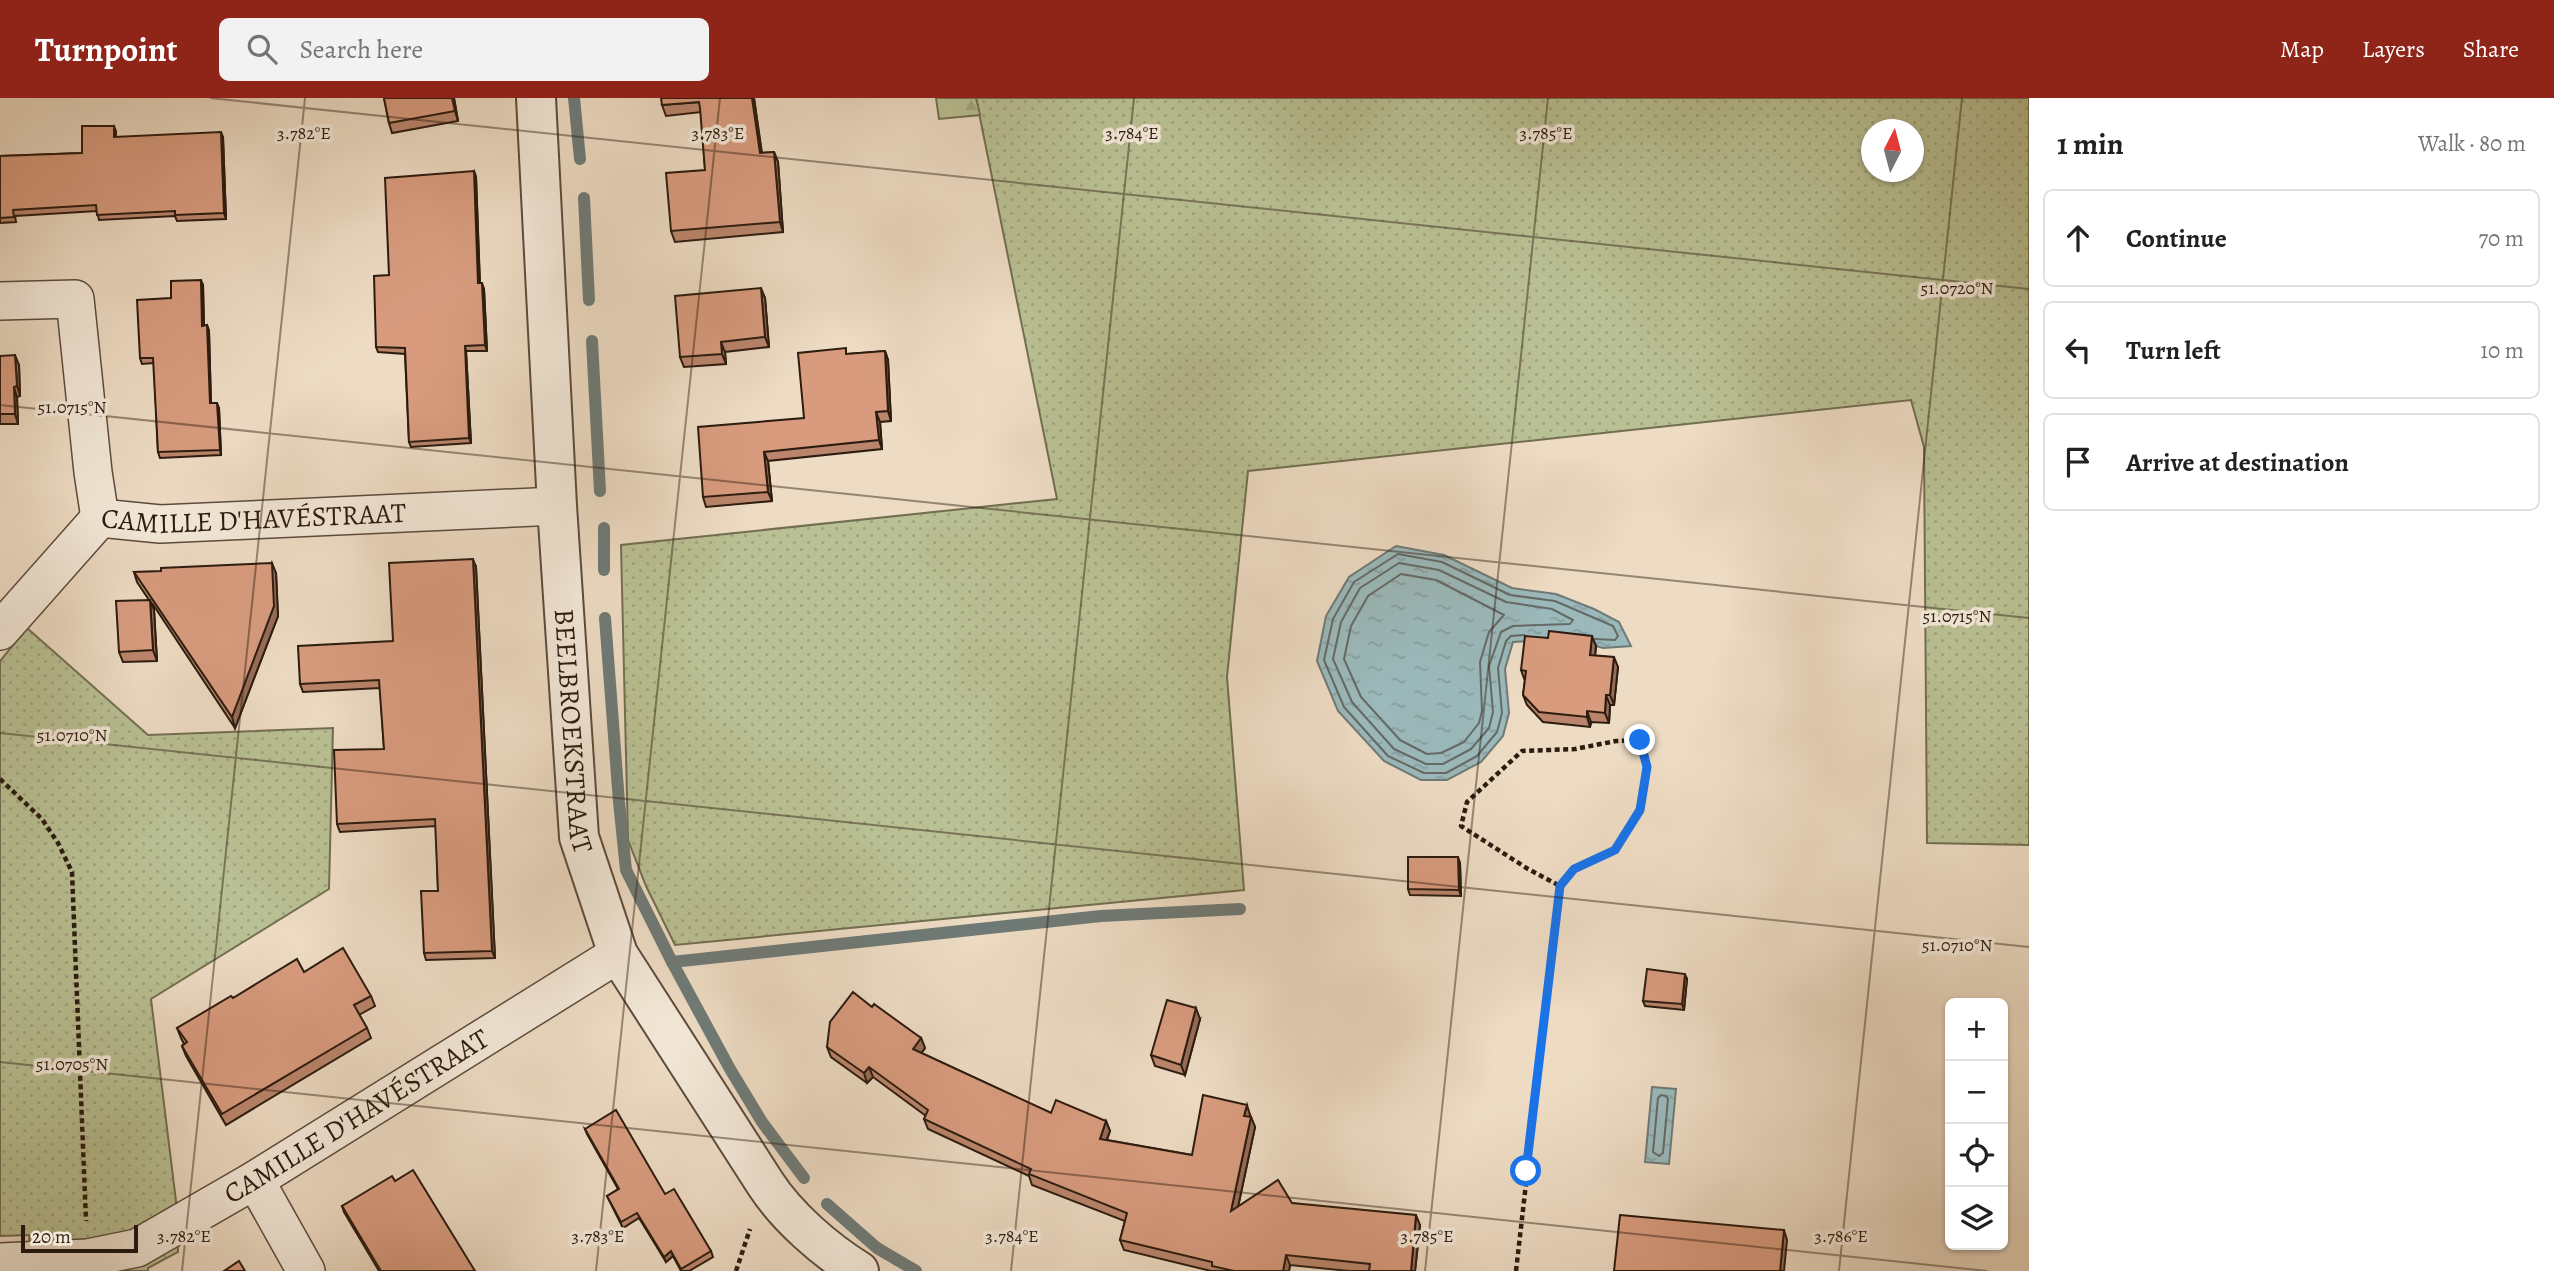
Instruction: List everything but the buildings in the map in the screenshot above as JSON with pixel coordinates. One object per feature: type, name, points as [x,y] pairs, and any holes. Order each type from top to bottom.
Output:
[{"type":"street","name":"BEELBROEKSTRAAT","points":[[536,98],[557,506],[579,837],[618,954],[780,1206],[859,1271]]},
{"type":"street","points":[[0,301],[75,299],[100,518]]},
{"type":"street","name":"CAMILLE D'HAVÉSTRAAT","points":[[0,631],[100,518],[160,524],[557,506]]},
{"type":"street","name":"CAMILLE D'HAVÉSTRAAT","points":[[0,1262],[88,1258],[137,1248],[255,1180],[618,954]]},
{"type":"street","points":[[255,1180],[306,1271]]},
{"type":"path","points":[[1516,1271],[1560,886],[1574,869],[1615,850],[1640,810],[1647,767],[1640,740],[1616,741],[1575,749],[1522,751],[1467,802],[1461,826],[1560,886]]},
{"type":"path","points":[[0,779],[42,819],[58,843],[72,872],[88,1258]]},
{"type":"green space","points":[[936,98],[976,98],[980,115],[939,119]]},
{"type":"green space","points":[[976,98],[2029,98],[2029,845],[1927,843],[1924,447],[1911,400],[1248,471],[1227,677],[1244,890],[675,945],[646,886],[628,840],[621,545],[1057,499]]},
{"type":"green space","points":[[27,628],[148,735],[333,728],[329,889],[151,999],[176,1201],[178,1252],[148,1268],[148,1271],[31,1271],[29,1235],[0,1236],[0,661]]},
{"type":"water","points":[[1396,546],[1444,555],[1512,588],[1556,594],[1594,609],[1619,622],[1631,646],[1603,648],[1571,639],[1513,642],[1505,669],[1509,713],[1503,736],[1481,762],[1447,780],[1421,780],[1384,761],[1338,711],[1317,661],[1326,616],[1349,577]]},
{"type":"water","points":[[1652,1087],[1676,1089],[1669,1164],[1645,1162]]},
{"type":"waterway","points":[[574,98],[580,159]]},
{"type":"waterway","points":[[584,198],[589,300]]},
{"type":"waterway","points":[[592,341],[600,491]]},
{"type":"waterway","points":[[604,528],[604,570]]},
{"type":"waterway","points":[[605,618],[626,870],[672,962],[1101,916],[1240,909]]},
{"type":"waterway","points":[[672,962],[762,1122],[804,1178]]},
{"type":"waterway","points":[[827,1204],[877,1248],[916,1271]]},
{"type":"route","points":[[1526,1171],[1560,886],[1574,869],[1615,850],[1640,810],[1647,767],[1640,740]]}]
